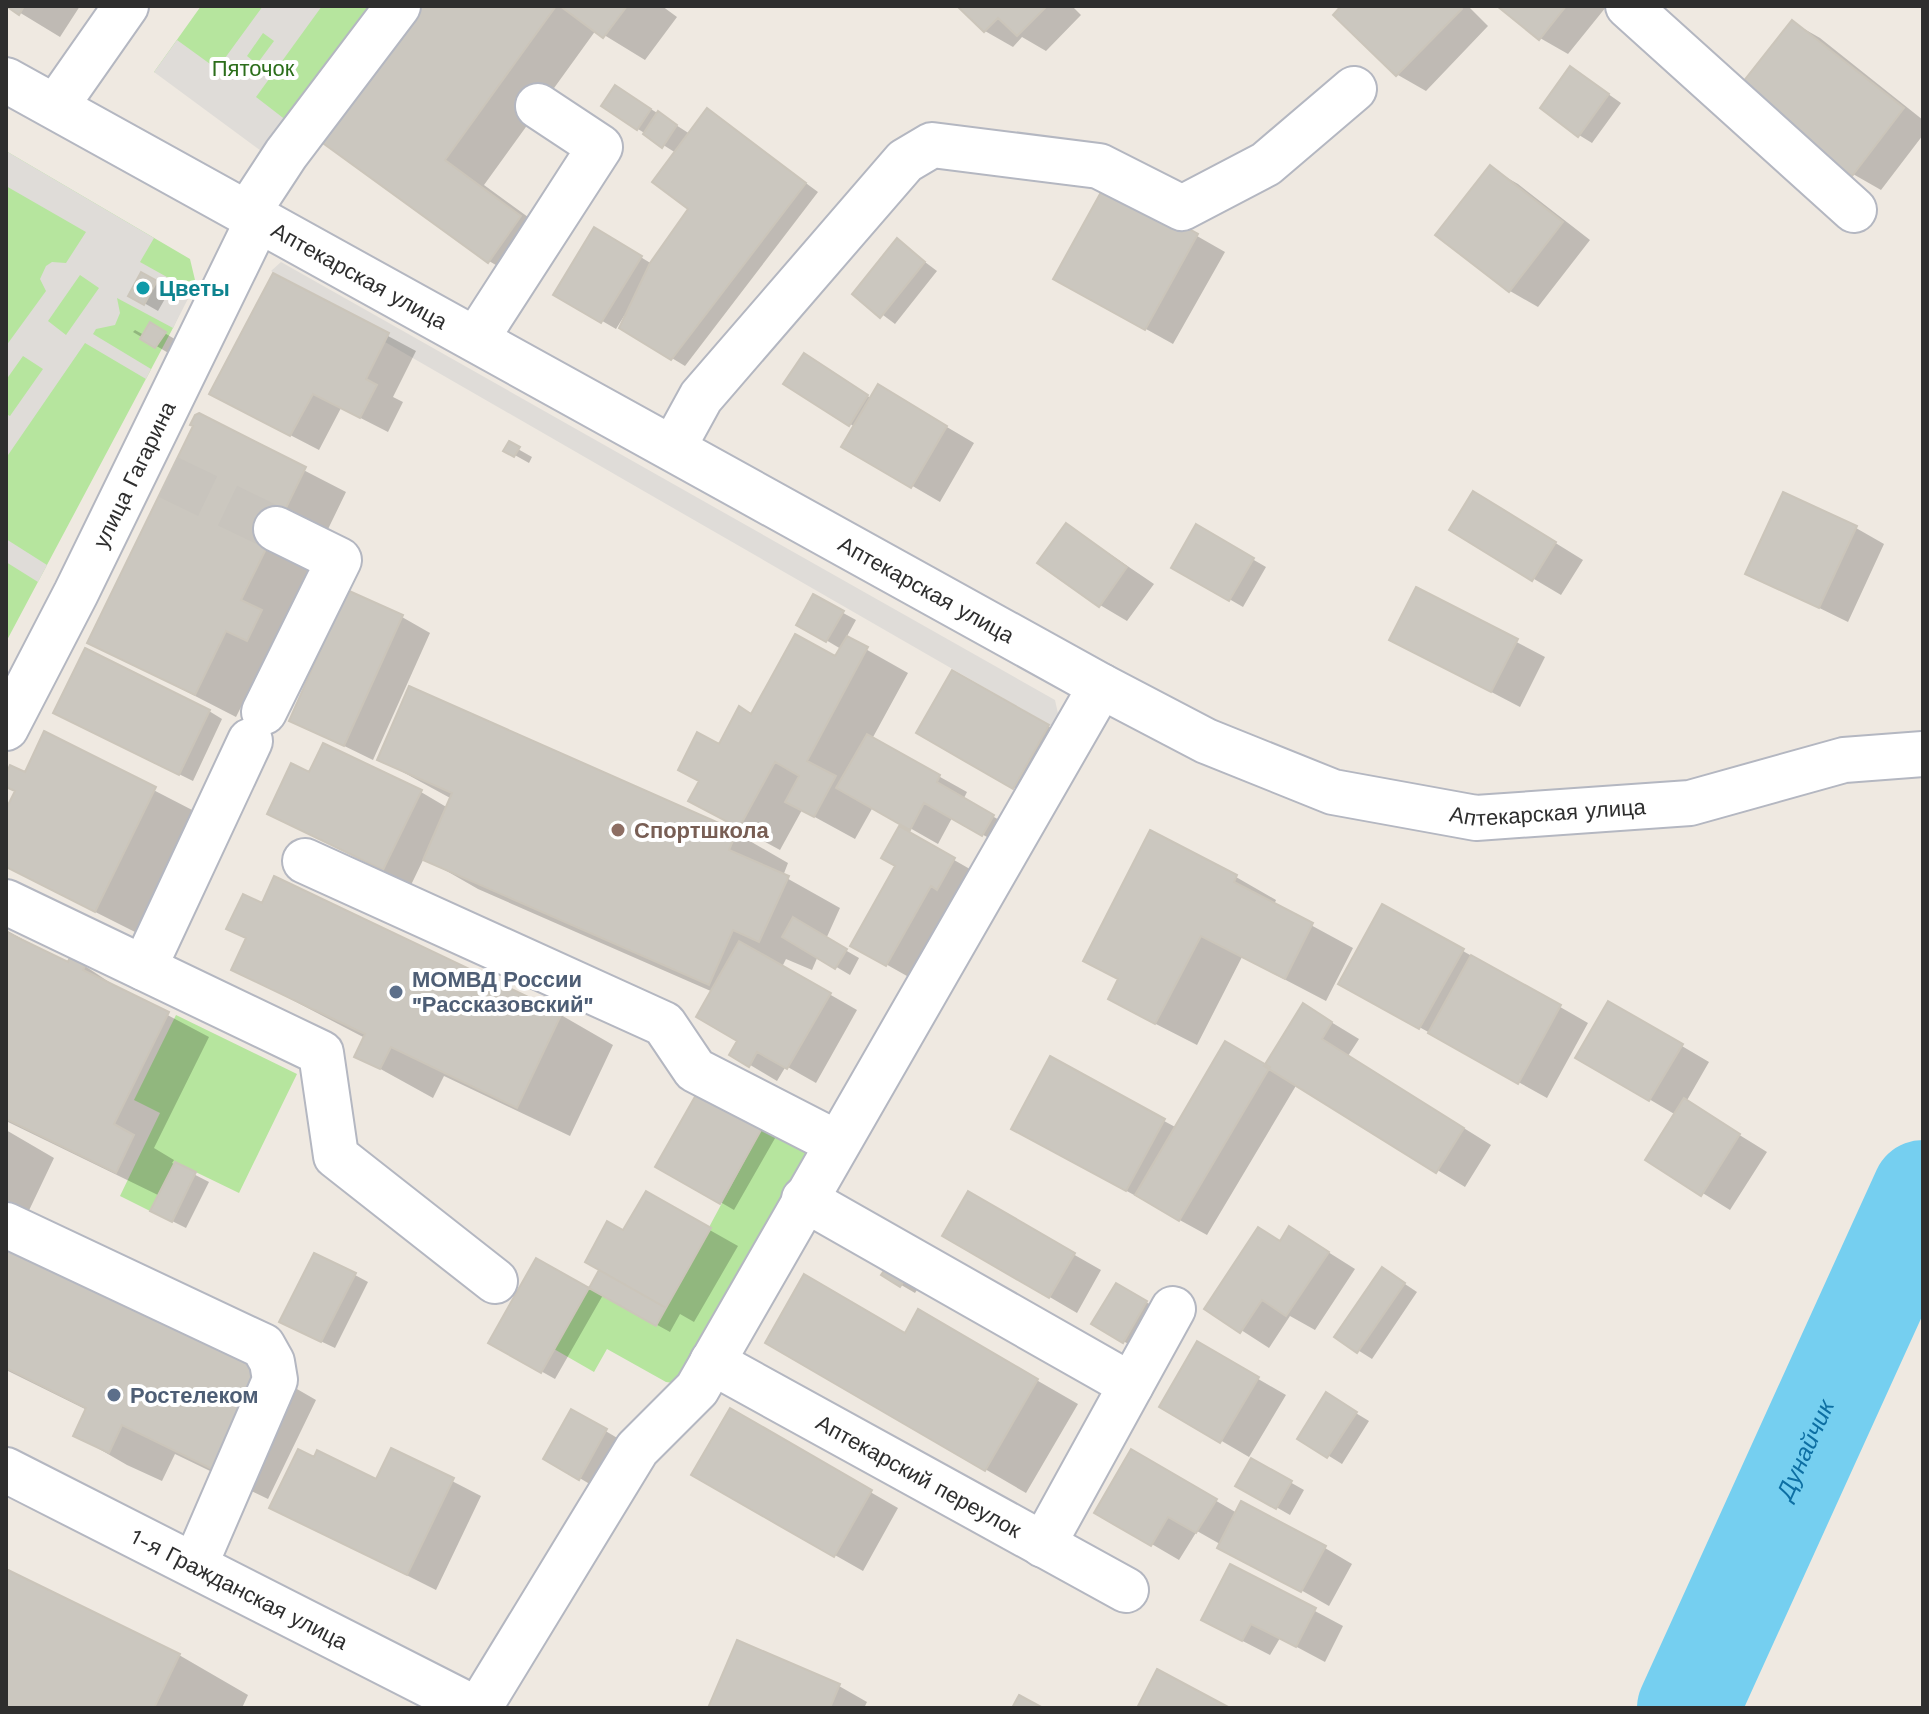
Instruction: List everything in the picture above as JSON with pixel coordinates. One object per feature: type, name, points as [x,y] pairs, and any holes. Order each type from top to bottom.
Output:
[{"type":"street","points":[[56,106],[126,6]]},
{"type":"street","name":"улица Гагарина","points":[[6,728],[154,470],[254,215],[286,154],[398,6]]},
{"type":"street","points":[[1628,6],[1854,210]]},
{"type":"street","name":"Аптекарская улица","points":[[6,80],[1101,686],[1206,741],[1333,792],[1476,818],[1690,803],[1844,760],[1923,754]]},
{"type":"street","points":[[673,448],[701,397],[905,161],[932,145],[1099,166],[1182,208],[1266,164],[1354,89]]},
{"type":"street","points":[[476,339],[600,147],[538,106]]},
{"type":"street","points":[[144,968],[257,726],[339,560],[276,529]]},
{"type":"street","points":[[477,1708],[637,1449],[697,1389],[1101,686]]},
{"type":"street","points":[[305,861],[664,1024],[695,1070],[837,1143]]},
{"type":"street","points":[[6,902],[321,1053],[336,1156],[495,1281]]},
{"type":"street","points":[[804,1199],[1131,1385]]},
{"type":"street","points":[[6,1225],[263,1346],[268,1354],[275,1380],[195,1565]]},
{"type":"street","points":[[1043,1545],[1173,1309]]},
{"type":"street","name":"Аптекарский переулок","points":[[712,1362],[1126,1590]]},
{"type":"street","name":"1-я Гражданская улица","points":[[6,1470],[477,1708]]},
{"type":"green space","name":"Пяточок","points":[[201,6],[379,6],[291,124],[154,72]]},
{"type":"green space","points":[[6,151],[190,259],[195,280],[173,328],[6,642]]},
{"type":"green space","points":[[176,1015],[297,1074],[239,1193],[175,1162],[150,1211],[120,1196],[160,1113],[134,1100]]},
{"type":"green space","points":[[765,1123],[814,1151],[690,1370],[673,1383],[666,1382],[607,1349],[594,1372],[554,1349],[589,1288],[656,1326]]},
{"type":"shaded area","points":[[263,6],[322,6],[256,97],[291,124],[268,156],[154,72],[177,40],[217,69]],"holes":[[[263,33],[274,41],[257,64],[247,56]]]},
{"type":"shaded area","points":[[6,151],[154,238],[140,262],[192,291],[173,328],[117,298],[120,313],[115,325],[96,329],[93,334],[151,369],[146,379],[85,343],[6,458],[6,414],[10,416],[43,369],[23,356],[6,380],[6,346],[46,291],[40,279],[46,266],[52,262],[66,263],[86,232],[6,186]],"holes":[[[141,272],[157,281],[144,304],[128,295]],[[80,275],[99,288],[66,335],[48,321]]]},
{"type":"shaded area","points":[[281,262],[1055,700],[1062,732],[385,342],[389,333],[271,271]]},
{"type":"shaded area","points":[[6,539],[47,565],[38,582],[6,562]]},
{"type":"building","points":[[6,6],[24,6],[19,15]]},
{"type":"building","points":[[418,6],[556,6],[445,160],[521,216],[488,263],[320,141]]},
{"type":"building","points":[[560,6],[627,6],[603,38]]},
{"type":"building","points":[[957,6],[1047,6],[1017,36],[998,18],[984,32]]},
{"type":"building","points":[[1341,6],[1459,6],[1462,9],[1396,76],[1333,15]]},
{"type":"building","points":[[1497,6],[1566,6],[1539,40]]},
{"type":"building","points":[[1792,20],[1904,108],[1852,176],[1739,87]]},
{"type":"building","points":[[1570,66],[1609,94],[1578,137],[1540,108]]},
{"type":"building","points":[[615,85],[651,109],[637,130],[601,106]]},
{"type":"building","points":[[707,108],[806,183],[671,360],[619,328],[650,263],[688,209],[652,182]]},
{"type":"building","points":[[658,111],[677,125],[662,148],[643,134]]},
{"type":"building","points":[[1490,165],[1563,222],[1509,292],[1435,235]]},
{"type":"building","points":[[1106,183],[1198,234],[1145,330],[1053,279]]},
{"type":"building","points":[[594,227],[642,256],[601,323],[553,295]]},
{"type":"building","points":[[897,238],[925,262],[880,318],[852,294]]},
{"type":"building","name":"Цветы","points":[[141,272],[157,281],[144,305],[128,296]]},
{"type":"building","points":[[273,273],[389,333],[366,379],[377,385],[360,418],[313,394],[290,436],[209,394]]},
{"type":"building","points":[[150,322],[166,332],[155,348],[140,339]]},
{"type":"building","points":[[804,353],[868,395],[849,426],[783,384]]},
{"type":"building","points":[[878,384],[947,426],[911,488],[841,447]]},
{"type":"building","points":[[199,413],[306,467],[241,600],[262,610],[247,641],[226,631],[195,695],[87,643],[193,426],[190,425]]},
{"type":"building","points":[[509,441],[520,447],[514,457],[503,451]]},
{"type":"building","points":[[1473,491],[1556,542],[1532,581],[1449,530]]},
{"type":"building","points":[[1783,492],[1857,526],[1819,608],[1745,574]]},
{"type":"building","points":[[1066,523],[1127,567],[1099,607],[1037,563]]},
{"type":"building","points":[[1196,524],[1254,558],[1229,601],[1171,568]]},
{"type":"building","points":[[1416,587],[1518,639],[1491,692],[1389,640]]},
{"type":"building","points":[[347,590],[403,615],[344,746],[289,721]]},
{"type":"building","points":[[813,594],[844,611],[826,642],[796,625]]},
{"type":"building","points":[[795,634],[835,656],[847,636],[868,647],[807,761],[836,776],[814,817],[785,802],[799,776],[775,762],[739,828],[688,801],[699,781],[678,770],[697,732],[719,744],[739,706],[751,714]]},
{"type":"building","points":[[85,648],[210,710],[179,775],[53,713]]},
{"type":"building","points":[[952,670],[1049,725],[1013,789],[916,733]]},
{"type":"building","points":[[409,686],[737,831],[729,850],[789,876],[759,942],[733,930],[709,985],[423,860],[452,793],[377,760]]},
{"type":"building","points":[[44,731],[156,787],[95,912],[6,867],[6,809],[15,791],[6,787],[6,774],[10,765],[25,772]]},
{"type":"building","points":[[867,734],[940,775],[937,782],[994,815],[982,836],[924,803],[910,830],[836,788]]},
{"type":"building","points":[[323,743],[422,790],[383,870],[267,814],[291,763],[309,772]]},
{"type":"building","points":[[899,826],[955,858],[937,890],[931,886],[886,966],[850,946],[895,866],[881,858]]},
{"type":"building","points":[[1150,830],[1237,875],[1234,882],[1313,923],[1285,979],[1201,936],[1155,1024],[1108,999],[1118,979],[1083,961]]},
{"type":"building","name":"МОМВД России \"Рассказовский\"","points":[[274,876],[562,1013],[517,1108],[391,1047],[380,1069],[354,1057],[365,1034],[231,970],[246,938],[226,929],[243,894],[262,903]]},
{"type":"building","points":[[1382,904],[1464,949],[1419,1029],[1338,984]]},
{"type":"building","points":[[793,917],[847,949],[835,969],[782,937]]},
{"type":"building","points":[[6,932],[68,962],[70,957],[86,964],[83,970],[169,1012],[114,1124],[134,1135],[116,1173],[6,1119]]},
{"type":"building","points":[[739,941],[831,993],[787,1069],[757,1052],[749,1067],[729,1055],[737,1041],[696,1017]]},
{"type":"building","points":[[1471,955],[1561,1005],[1518,1084],[1428,1033]]},
{"type":"building","points":[[1608,1001],[1683,1044],[1649,1101],[1575,1058]]},
{"type":"building","points":[[1303,1003],[1332,1022],[1322,1039],[1464,1128],[1436,1173],[1264,1066]]},
{"type":"building","points":[[1225,1041],[1270,1067],[1179,1221],[1135,1195]]},
{"type":"building","points":[[1050,1056],[1165,1119],[1126,1191],[1011,1129]]},
{"type":"building","points":[[701,1086],[765,1123],[720,1204],[655,1167]]},
{"type":"building","points":[[1684,1098],[1740,1134],[1701,1196],[1645,1160]]},
{"type":"building","points":[[175,1162],[196,1172],[172,1222],[150,1211]]},
{"type":"building","points":[[646,1191],[711,1228],[666,1308],[585,1262],[607,1221],[623,1230]]},
{"type":"building","points":[[968,1191],[1075,1253],[1049,1298],[942,1236]]},
{"type":"building","points":[[1289,1226],[1329,1252],[1286,1316],[1262,1300],[1240,1333],[1204,1309],[1258,1227],[1280,1241]]},
{"type":"building","points":[[6,1241],[265,1368],[216,1471],[122,1425],[109,1453],[73,1436],[86,1408],[6,1368]]},
{"type":"building","points":[[314,1253],[356,1273],[321,1342],[279,1322]]},
{"type":"building","points":[[536,1258],[589,1288],[541,1373],[488,1343]]},
{"type":"building","points":[[893,1258],[911,1270],[900,1287],[881,1275]]},
{"type":"building","points":[[1382,1267],[1405,1283],[1357,1353],[1334,1337]]},
{"type":"building","points":[[599,1270],[666,1308],[656,1326],[589,1288]]},
{"type":"building","points":[[804,1274],[905,1333],[918,1309],[1038,1379],[985,1471],[765,1343]]},
{"type":"building","points":[[1116,1283],[1147,1301],[1123,1343],[1091,1324]]},
{"type":"building","points":[[1197,1341],[1259,1377],[1220,1443],[1159,1407]]},
{"type":"building","points":[[1326,1392],[1357,1412],[1327,1458],[1297,1439]]},
{"type":"building","points":[[730,1408],[872,1490],[834,1557],[691,1475]]},
{"type":"building","points":[[571,1409],[607,1429],[579,1480],[543,1459]]},
{"type":"building","points":[[391,1448],[454,1478],[407,1575],[269,1508],[298,1449],[314,1457],[317,1450],[376,1479]]},
{"type":"building","points":[[1131,1449],[1217,1499],[1196,1533],[1168,1517],[1151,1546],[1094,1513]]},
{"type":"building","points":[[1251,1458],[1292,1481],[1276,1509],[1235,1486]]},
{"type":"building","points":[[1241,1501],[1326,1546],[1301,1592],[1217,1548]]},
{"type":"building","points":[[1230,1564],[1316,1608],[1296,1647],[1251,1624],[1242,1641],[1201,1620]]},
{"type":"building","points":[[6,1569],[180,1654],[154,1708],[6,1708]]},
{"type":"building","points":[[737,1640],[840,1684],[830,1708],[708,1708]]},
{"type":"building","points":[[1157,1669],[1230,1708],[1137,1708]]},
{"type":"building","points":[[1019,1695],[1043,1708],[1012,1708]]},
{"type":"waterway","name":"Дунайчик","points":[[1688,1708],[1923,1191]]},
{"type":"tunnel","points":[[168,477],[276,529]]},
{"type":"place","name":"Цветы","points":[[143,288]]},
{"type":"place","name":"Спортшкола","points":[[618,830]]},
{"type":"place","name":"МОМВД России \"Рассказовский\"","points":[[396,992]]},
{"type":"place","name":"Ростелеком","points":[[114,1395]]}]
